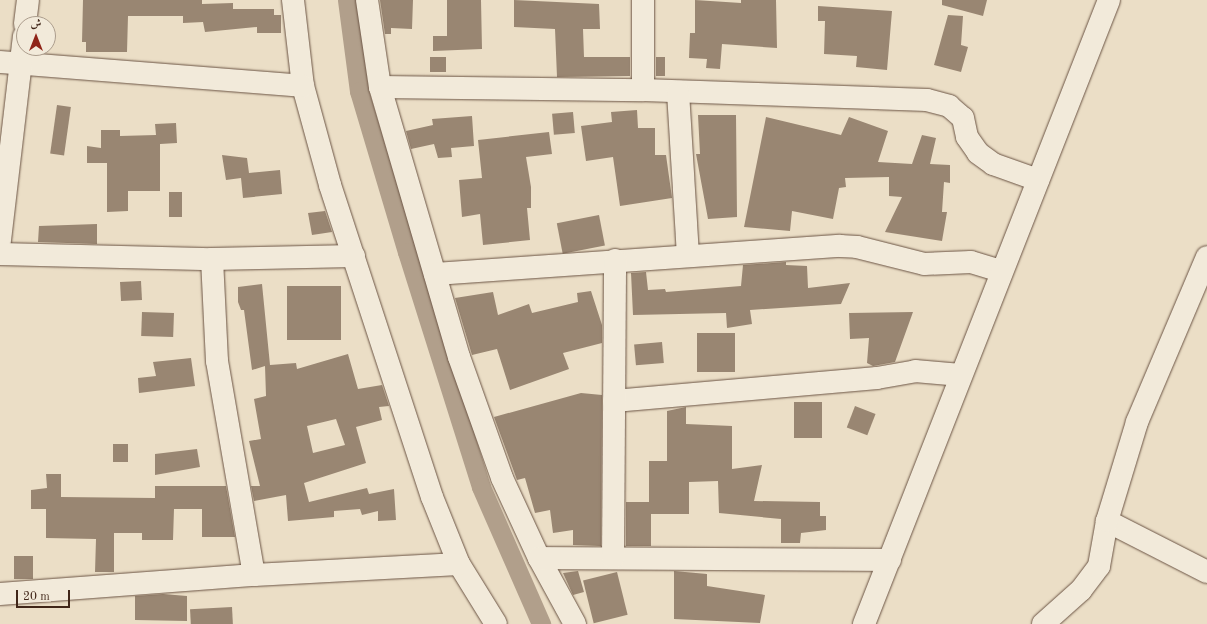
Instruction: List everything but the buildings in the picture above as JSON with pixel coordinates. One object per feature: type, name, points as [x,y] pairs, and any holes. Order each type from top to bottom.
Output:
[{"type":"street","points":[[26,16],[28,0]]},
{"type":"street","points":[[293,0],[303,86],[354,256],[432,497],[459,564],[496,624]]},
{"type":"street","points":[[367,0],[380,87],[459,357],[502,478],[539,558],[574,624]]},
{"type":"street","points":[[643,0],[643,90]]},
{"type":"street","points":[[864,624],[890,560],[1000,271],[1038,180],[1109,0]]},
{"type":"street","points":[[0,240],[10,63],[16,51]]},
{"type":"street","points":[[10,63],[303,86]]},
{"type":"street","points":[[380,87],[643,90],[927,100],[949,106],[963,118],[967,137],[978,153],[993,164],[1038,180]]},
{"type":"street","points":[[678,92],[688,255]]},
{"type":"street","points":[[435,274],[615,260],[840,246],[857,247],[924,264],[971,262],[1000,271]]},
{"type":"street","points":[[0,254],[212,259],[354,256]]},
{"type":"street","points":[[1043,624],[1081,590],[1099,566],[1107,521],[1137,422],[1207,257]]},
{"type":"street","points":[[212,259],[217,361],[254,575]]},
{"type":"street","points":[[613,558],[615,260]]},
{"type":"street","points":[[614,401],[877,378],[915,371],[961,375]]},
{"type":"street","points":[[1107,521],[1207,572]]},
{"type":"street","points":[[539,558],[890,560]]},
{"type":"street","points":[[0,594],[254,575],[459,564]]},
{"type":"waterway","points":[[347,0],[359,91],[407,252],[481,487],[541,624]]}]
